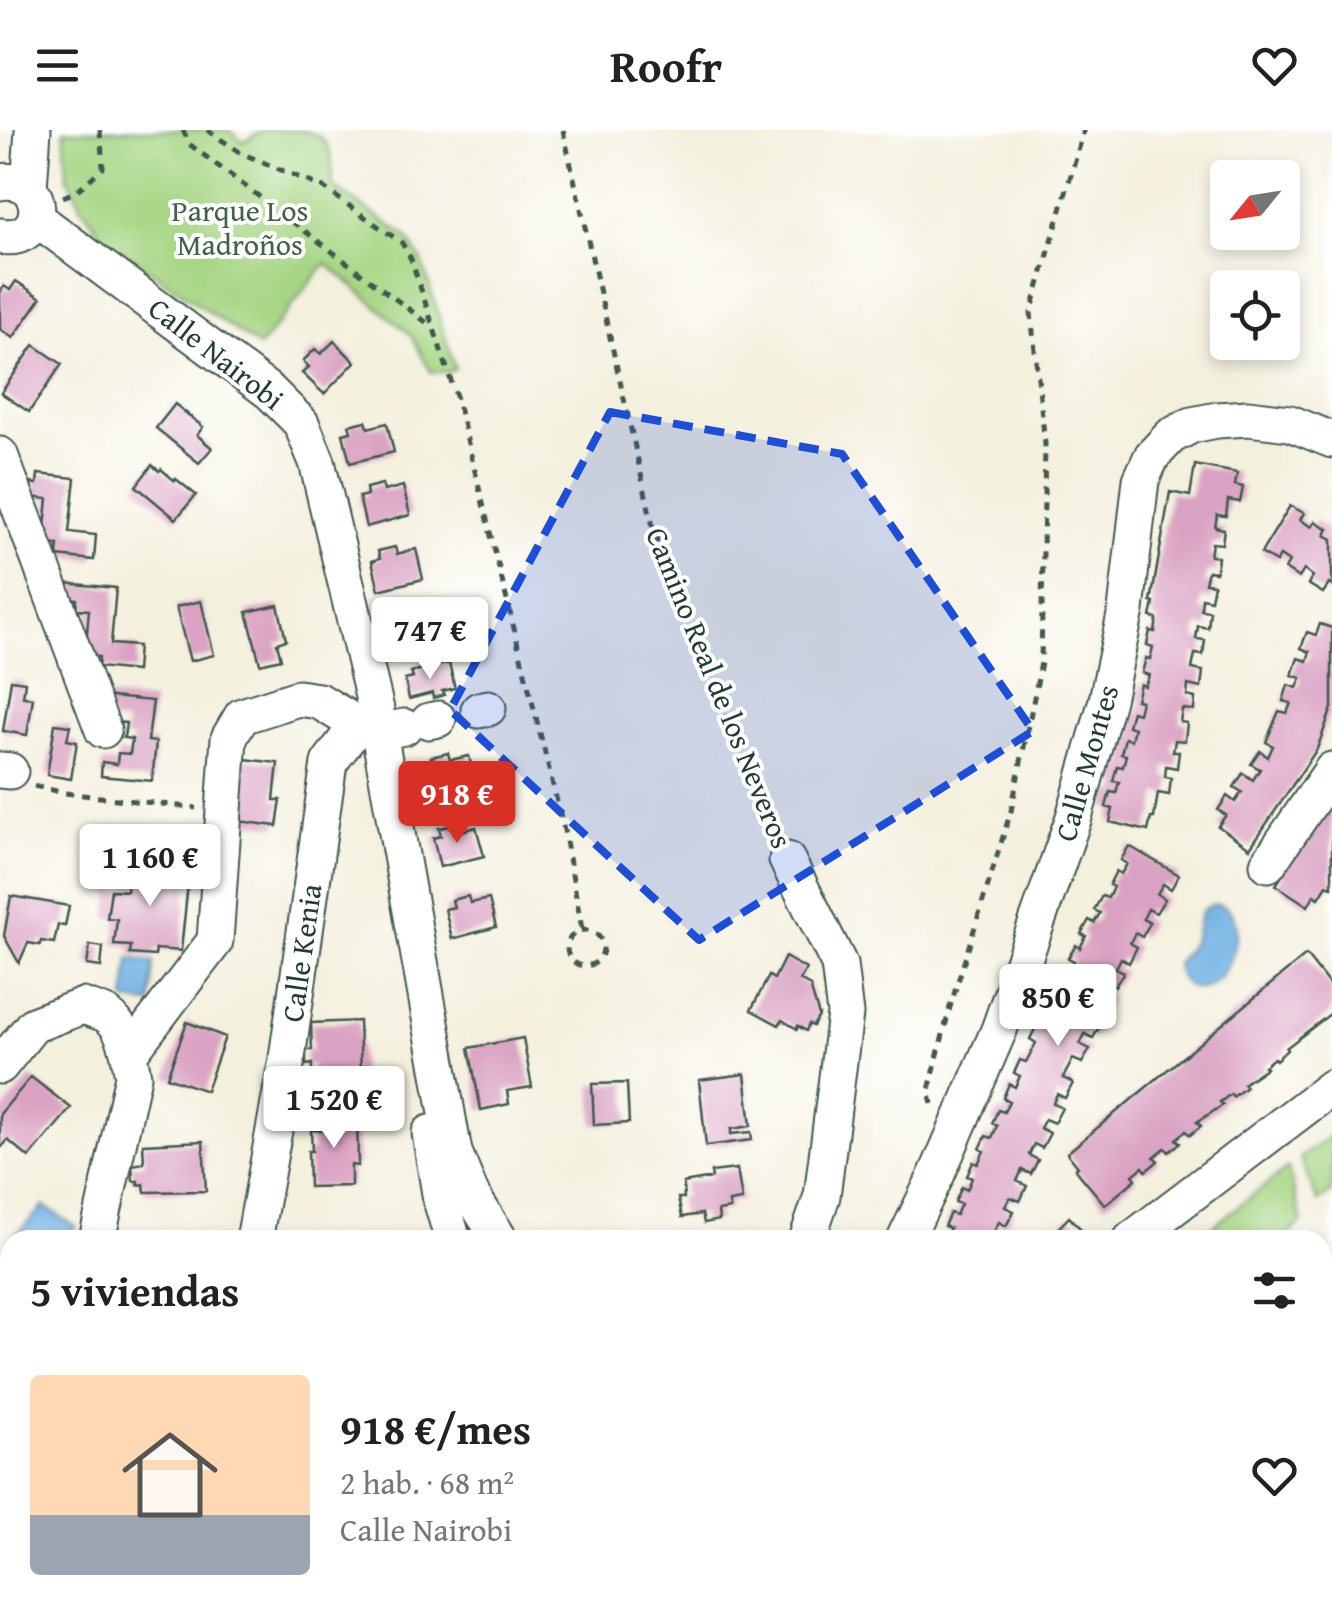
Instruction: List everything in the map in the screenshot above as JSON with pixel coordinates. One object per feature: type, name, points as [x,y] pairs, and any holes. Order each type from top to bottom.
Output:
[{"type":"street","points":[[21,211],[33,130]]},
{"type":"street","name":"Calle Nairobi","points":[[21,211],[58,259],[275,418],[435,716],[456,1197],[490,1230]]},
{"type":"street","name":"Calle Montes","points":[[911,1230],[999,1030],[1074,816],[1107,700],[1126,610],[1141,480],[1152,456],[1170,436],[1192,425],[1216,420],[1248,418],[1290,423],[1332,440]]},
{"type":"street","points":[[0,455],[103,730]]},
{"type":"street","points":[[129,1054],[215,941],[229,738],[242,716],[298,698],[435,716]]},
{"type":"street","name":"Calle Kenia","points":[[256,1230],[286,1065],[329,762],[435,716]]},
{"type":"street","points":[[1268,864],[1332,770]]},
{"type":"street","name":"Camino Real de los Neveros","points":[[788,860],[839,964],[845,1014],[822,1196],[810,1230]]},
{"type":"street","points":[[0,1066],[33,1025],[83,1006],[107,1016],[119,1027],[133,1076],[99,1230]]},
{"type":"street","points":[[1144,1230],[1332,1087]]},
{"type":"street","points":[[453,1230],[456,1197]]},
{"type":"path","points":[[21,211],[75,192],[103,168],[100,130]]},
{"type":"path","points":[[183,130],[189,144],[433,326]]},
{"type":"path","points":[[207,130],[242,153],[324,188],[402,243],[411,258],[457,400],[435,716],[564,830],[582,930]]},
{"type":"path","name":"Camino Real de los Neveros","points":[[563,130],[654,531],[717,698],[788,860]]},
{"type":"path","points":[[932,1107],[928,1090],[1011,811],[1041,663],[1044,444],[1031,314],[1084,130]]},
{"type":"path","points":[[65,793],[224,811]]},
{"type":"path","points":[[582,930],[598,935],[604,946],[598,962],[587,967],[570,960],[566,948],[571,936],[582,930]]},
{"type":"highlighted area","points":[[610,412],[842,454],[1033,731],[699,940],[450,710]]},
{"type":"green space","name":"Parque Los Madroños","points":[[64,130],[229,130],[243,142],[265,130],[314,134],[330,153],[333,186],[407,237],[422,261],[455,369],[431,372],[411,335],[326,263],[259,347],[104,238],[82,207],[67,176]]},
{"type":"green space","points":[[1332,1134],[1332,1192],[1318,1202],[1300,1158]]},
{"type":"green space","points":[[1288,1168],[1302,1222],[1293,1230],[1208,1230]]},
{"type":"water","points":[[1217,904],[1230,912],[1236,925],[1236,941],[1223,973],[1200,989],[1185,983],[1176,963],[1195,935],[1202,911]]},
{"type":"water","points":[[130,958],[154,962],[151,1004],[125,1001]]},
{"type":"water","points":[[44,1206],[76,1227],[76,1230],[21,1230]]},
{"type":"building","points":[[16,281],[41,298],[13,338],[0,329],[0,293],[4,286],[10,290]]},
{"type":"building","points":[[334,341],[355,362],[324,394],[302,373],[309,367],[303,361],[315,349],[321,354]]},
{"type":"building","points":[[34,345],[62,364],[29,412],[1,393]]},
{"type":"building","points":[[175,404],[203,427],[197,435],[212,448],[199,463],[156,428]]},
{"type":"building","points":[[366,421],[368,428],[387,423],[394,452],[350,463],[343,434],[351,432],[349,425]]},
{"type":"building","points":[[152,465],[196,495],[176,519],[136,486]]},
{"type":"building","points":[[1195,465],[1237,473],[1235,485],[1243,487],[1240,502],[1228,500],[1226,516],[1217,515],[1215,527],[1224,529],[1222,544],[1212,543],[1210,556],[1218,557],[1216,572],[1208,571],[1205,583],[1214,584],[1211,600],[1202,598],[1201,610],[1210,611],[1208,628],[1198,626],[1196,639],[1205,640],[1203,655],[1195,654],[1192,669],[1203,671],[1201,688],[1188,685],[1187,696],[1195,698],[1194,710],[1182,709],[1180,722],[1187,723],[1185,741],[1175,740],[1173,752],[1179,752],[1177,768],[1166,766],[1165,777],[1171,778],[1169,795],[1158,793],[1148,831],[1110,822],[1113,809],[1106,807],[1110,792],[1116,793],[1119,782],[1113,781],[1117,766],[1123,767],[1125,738],[1131,740],[1134,728],[1128,726],[1132,711],[1138,713],[1140,684],[1145,686],[1149,675],[1142,673],[1153,647],[1147,645],[1157,619],[1151,617],[1151,602],[1170,492],[1190,496]]},
{"type":"building","points":[[38,474],[75,478],[69,532],[96,535],[94,560],[57,556],[58,545],[43,544],[48,499],[21,496],[23,482],[37,484]]},
{"type":"building","points":[[382,484],[384,491],[403,486],[410,515],[366,527],[359,497],[367,495],[366,488]]},
{"type":"building","points":[[1290,506],[1304,513],[1300,520],[1312,527],[1315,521],[1328,529],[1325,535],[1332,539],[1332,586],[1329,584],[1323,593],[1308,584],[1313,576],[1304,570],[1299,578],[1285,569],[1289,562],[1280,556],[1276,562],[1261,553]]},
{"type":"building","points":[[395,547],[397,554],[416,549],[423,579],[379,590],[372,561],[380,558],[378,551]]},
{"type":"building","points":[[64,583],[116,588],[111,644],[138,646],[136,671],[98,667],[99,657],[85,655],[89,610],[76,609],[77,599],[63,597]]},
{"type":"building","points":[[201,601],[214,655],[190,661],[176,607]]},
{"type":"building","points":[[278,605],[286,640],[277,643],[281,659],[260,664],[247,612]]},
{"type":"building","points":[[415,609],[416,615],[435,611],[442,640],[399,651],[392,622],[399,620],[398,613]]},
{"type":"building","points":[[1320,624],[1332,628],[1332,708],[1317,749],[1250,848],[1218,826],[1226,815],[1218,810],[1227,796],[1235,802],[1242,792],[1234,787],[1243,773],[1253,780],[1260,769],[1251,764],[1260,751],[1268,757],[1273,746],[1266,742],[1279,711],[1287,713],[1291,703],[1283,701],[1288,685],[1297,688],[1301,678],[1292,675],[1298,658],[1307,661],[1310,652],[1301,648],[1307,632],[1316,635]]},
{"type":"building","points":[[449,663],[455,688],[433,698],[432,693],[409,699],[405,680],[413,678],[411,672]]},
{"type":"building","points":[[11,680],[25,682],[23,697],[33,698],[27,735],[3,731]]},
{"type":"building","points":[[101,696],[153,701],[148,741],[156,742],[152,781],[101,776],[102,762],[117,764],[118,753],[130,754],[132,739],[124,738],[126,723],[113,722]]},
{"type":"building","points":[[55,724],[70,726],[67,740],[77,742],[71,779],[47,775]]},
{"type":"building","points":[[448,753],[450,760],[469,756],[476,785],[432,796],[425,767],[433,765],[431,757]]},
{"type":"building","points":[[245,759],[278,763],[274,800],[281,800],[277,826],[238,821]]},
{"type":"building","points":[[1332,797],[1332,887],[1327,885],[1319,898],[1314,895],[1308,906],[1276,885],[1283,874],[1276,869]]},
{"type":"building","points":[[456,825],[458,832],[476,827],[484,856],[440,867],[433,838],[441,836],[439,828]]},
{"type":"building","points":[[1129,846],[1179,875],[1171,889],[1163,884],[1157,894],[1165,899],[1156,913],[1148,909],[1143,919],[1150,923],[1142,937],[1135,933],[1130,943],[1137,947],[1129,963],[1121,958],[1116,968],[1124,972],[1115,986],[1108,982],[1102,994],[1110,998],[1103,1012],[1094,1007],[1089,1017],[1101,1024],[1093,1038],[1085,1034],[1080,1044],[1090,1049],[1082,1063],[1073,1059],[1063,1078],[1073,1083],[1065,1098],[1057,1094],[1053,1103],[1062,1108],[1054,1123],[1045,1119],[1040,1128],[1050,1133],[1042,1148],[1034,1144],[1029,1155],[1038,1160],[1031,1174],[1022,1170],[1017,1181],[1027,1186],[1020,1201],[1010,1197],[1005,1207],[1014,1211],[1006,1226],[999,1222],[995,1230],[949,1230],[944,1226],[950,1213],[956,1215],[961,1204],[955,1202],[962,1187],[967,1190],[972,1178],[967,1176],[973,1162],[978,1164],[986,1136],[992,1138],[997,1126],[992,1123],[998,1110],[1004,1112],[1009,1101],[1003,1098],[1009,1084],[1015,1087],[1020,1076],[1014,1073],[1020,1060],[1026,1062],[1036,1043],[1030,1039],[1037,1025],[1043,1027],[1048,1016],[1042,1013],[1059,985],[1055,983],[1074,961],[1068,958],[1076,945],[1080,948],[1086,936],[1081,934],[1089,920],[1094,923],[1100,913],[1094,910],[1102,896],[1108,898],[1116,871],[1121,874],[1127,864],[1121,860]]},
{"type":"building","points":[[129,861],[180,866],[179,872],[189,873],[181,951],[156,949],[155,956],[130,954],[131,946],[114,945],[117,919],[107,918],[111,890],[127,891]]},
{"type":"building","points":[[11,896],[69,906],[65,926],[58,925],[54,943],[28,943],[19,963],[4,936]]},
{"type":"building","points":[[468,896],[470,903],[489,899],[496,927],[452,939],[445,909],[454,907],[452,900]]},
{"type":"building","points":[[90,945],[103,947],[101,967],[87,965]]},
{"type":"building","points":[[1306,955],[1332,988],[1330,1014],[1243,1084],[1246,1087],[1220,1102],[1223,1105],[1197,1122],[1201,1126],[1190,1135],[1186,1131],[1169,1152],[1165,1148],[1154,1157],[1158,1161],[1133,1175],[1136,1179],[1105,1205],[1067,1153]]},
{"type":"building","points":[[785,957],[806,969],[800,980],[810,986],[819,1016],[806,1031],[782,1020],[779,1025],[751,1010],[769,976],[774,979]]},
{"type":"building","points":[[359,1021],[361,1072],[312,1075],[312,1064],[306,1065],[306,1050],[312,1050],[311,1023]]},
{"type":"building","points":[[187,1022],[225,1037],[206,1091],[167,1077]]},
{"type":"building","points":[[523,1038],[532,1087],[507,1091],[509,1104],[481,1110],[469,1048]]},
{"type":"building","points":[[745,1074],[751,1126],[731,1129],[731,1134],[751,1132],[752,1140],[706,1146],[699,1080]]},
{"type":"building","points":[[31,1077],[71,1108],[29,1158],[8,1140],[0,1149],[0,1114]]},
{"type":"building","points":[[627,1083],[629,1123],[594,1125],[592,1084]]},
{"type":"building","points":[[357,1113],[358,1166],[351,1165],[351,1186],[309,1187],[311,1130],[321,1130],[320,1115]]},
{"type":"building","points":[[203,1141],[206,1191],[145,1192],[144,1184],[133,1181],[132,1165],[144,1163],[143,1144]]},
{"type":"building","points":[[737,1169],[742,1200],[729,1202],[730,1209],[718,1211],[719,1220],[704,1223],[702,1214],[682,1217],[678,1198],[684,1198],[683,1183],[712,1178],[711,1172]]},
{"type":"building","points":[[1069,1217],[1081,1229],[1080,1230],[1057,1230]]}]
